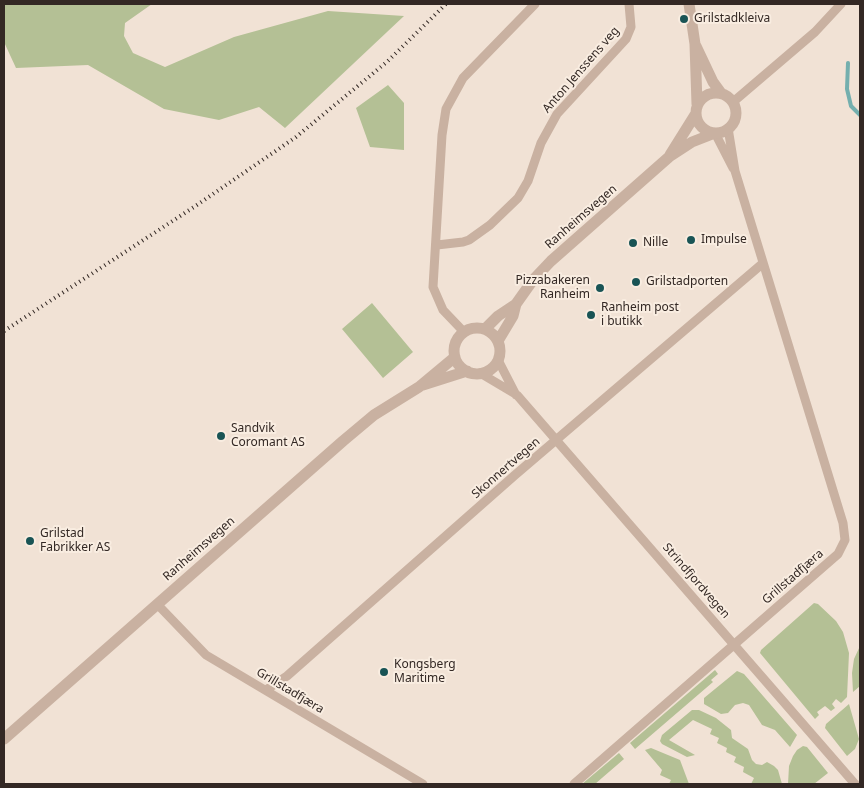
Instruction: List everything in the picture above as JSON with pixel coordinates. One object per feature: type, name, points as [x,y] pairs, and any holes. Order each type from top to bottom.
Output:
[{"type":"street","points":[[464,332],[443,310],[435,295],[433,278],[437,245],[442,135],[446,109],[463,78],[535,4]]},
{"type":"street","name":"Anton Jenssens veg","points":[[437,245],[469,240],[490,225],[518,198],[528,181],[541,143],[557,114],[626,39],[631,26],[629,4]]},
{"type":"street","points":[[689,4],[695,44],[696,109],[704,129],[715,133],[728,128],[735,119],[733,102],[721,93],[713,82],[695,44]]},
{"type":"street","points":[[733,102],[815,32],[841,4]]},
{"type":"street","points":[[696,109],[710,93],[721,93]]},
{"type":"street","name":"Ranheimsvegen","points":[[669,157],[696,109]]},
{"type":"street","name":"Grillstadfjæra","points":[[574,784],[838,554],[845,540],[843,523],[762,264],[735,170],[728,128]]},
{"type":"street","name":"Ranheimsvegen","points":[[498,341],[512,316],[516,304],[533,280],[551,261],[669,157],[692,142],[715,133]]},
{"type":"street","name":"Grillstadfjæra","points":[[715,133],[735,170]]},
{"type":"street","name":"Skonnertvegen","points":[[266,690],[282,680],[762,264]]},
{"type":"street","name":"Ranheimsvegen","points":[[485,329],[498,316],[516,304]]},
{"type":"street","points":[[474,328],[485,329],[498,341],[500,347],[498,360],[491,369],[480,373],[467,371],[459,365],[455,356],[456,343],[464,332],[474,328]]},
{"type":"street","name":"Ranheimsvegen","points":[[4,739],[374,414],[419,387],[455,356]]},
{"type":"street","name":"Strindfjordvegen","points":[[498,360],[516,395],[855,784]]},
{"type":"street","name":"Ranheimsvegen","points":[[419,387],[467,371]]},
{"type":"street","name":"Strindfjordvegen","points":[[480,373],[516,395]]},
{"type":"street","name":"Grillstadfjæra","points":[[157,604],[206,655],[423,784]]},
{"type":"green space","points":[[4,4],[152,4],[125,23],[124,36],[133,53],[165,67],[234,37],[328,11],[404,16],[285,128],[259,107],[219,120],[164,109],[88,65],[16,68],[4,42]]},
{"type":"green space","points":[[388,85],[404,103],[404,150],[370,147],[356,108]]},
{"type":"green space","points":[[372,303],[413,352],[383,378],[342,329]]},
{"type":"green space","points":[[814,603],[818,604],[836,621],[843,632],[849,653],[847,697],[841,703],[836,699],[832,704],[835,708],[831,711],[825,706],[817,712],[819,715],[815,719],[760,653],[761,650]]},
{"type":"green space","points":[[860,646],[860,686],[853,692],[852,673],[854,659]]},
{"type":"green space","points":[[715,670],[718,674],[711,680],[713,682],[635,749],[630,743]]},
{"type":"green space","points":[[737,671],[744,674],[797,735],[790,747],[775,730],[762,725],[749,705],[743,703],[735,705],[728,713],[721,714],[704,704],[704,698]]},
{"type":"green space","points":[[849,704],[859,739],[855,749],[847,756],[825,728],[826,724]]},
{"type":"green space","points":[[692,710],[699,710],[716,718],[731,730],[732,738],[748,749],[752,760],[756,764],[762,765],[767,762],[778,770],[782,784],[751,784],[754,778],[743,772],[744,767],[734,762],[736,757],[726,752],[727,748],[717,743],[719,738],[710,734],[712,729],[693,720],[669,740],[695,755],[687,757],[662,744],[660,741],[662,735]]},
{"type":"green space","points":[[803,746],[807,747],[828,773],[814,784],[788,784],[789,766],[797,750]]},
{"type":"green space","points":[[651,748],[680,760],[689,784],[669,784],[671,780],[660,775],[662,770],[645,750]]},
{"type":"green space","points":[[619,753],[624,759],[595,784],[582,784]]},
{"type":"waterway","points":[[848,63],[847,89],[851,106],[860,115]]},
{"type":"railway","points":[[4,331],[194,207],[296,137],[388,61],[446,4]]},
{"type":"place","name":"Grilstadkleiva","points":[[684,19]]},
{"type":"place","name":"Impulse","points":[[691,240]]},
{"type":"place","name":"Nille","points":[[633,243]]},
{"type":"place","name":"Grilstadporten","points":[[636,282]]},
{"type":"place","name":"Pizzabakeren Ranheim","points":[[600,288]]},
{"type":"place","name":"Ranheim post i butikk","points":[[591,315]]},
{"type":"place","name":"Sandvik Coromant AS","points":[[221,436]]},
{"type":"place","name":"Grilstad Fabrikker AS","points":[[30,541]]},
{"type":"place","name":"Kongsberg Maritime","points":[[384,672]]}]
